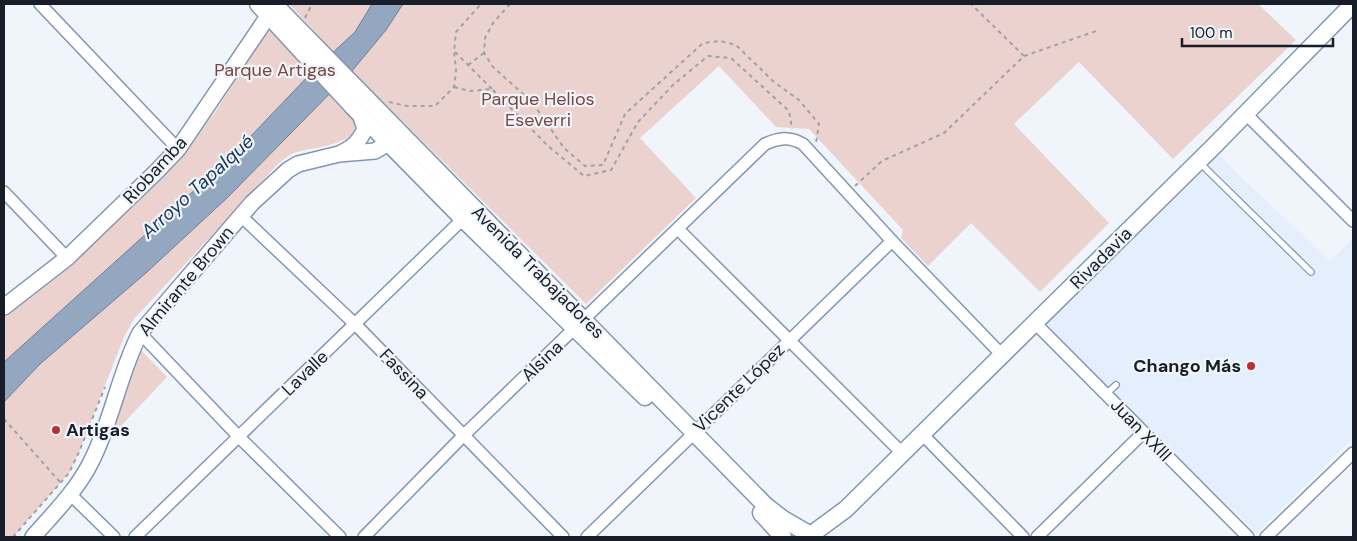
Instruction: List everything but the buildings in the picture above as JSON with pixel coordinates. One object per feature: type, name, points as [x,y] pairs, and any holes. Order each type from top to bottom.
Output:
[{"type":"main road","name":"Rivadavia","points":[[812,536],[846,509],[1199,161],[1353,4]]},
{"type":"main road","name":"Avenida Trabajadores","points":[[269,7],[298,28],[396,138],[690,435],[783,537]]},
{"type":"main road","name":"Avenida Trabajadores","points":[[690,435],[765,505],[812,536]]},
{"type":"street","points":[[40,4],[178,149]]},
{"type":"street","name":"Riobamba","points":[[4,307],[67,258],[178,149],[269,7]]},
{"type":"street","points":[[339,154],[354,146],[360,139],[365,129],[367,105]]},
{"type":"street","points":[[1246,114],[1353,221]]},
{"type":"street","name":"Almirante Brown","points":[[33,537],[70,494],[92,460],[131,350],[140,333],[252,203],[288,170],[298,164],[339,154],[375,151],[396,138]]},
{"type":"street","name":"Alsina","points":[[364,537],[464,435],[581,324],[765,144],[779,138],[794,139]]},
{"type":"street","points":[[794,139],[803,144],[814,155],[892,241],[1002,355]]},
{"type":"street","points":[[4,192],[67,258]]},
{"type":"street","name":"Lavalle","points":[[135,537],[356,325],[469,213]]},
{"type":"street","name":"Fassina","points":[[241,216],[356,325],[563,537]]},
{"type":"street","points":[[678,229],[902,453]]},
{"type":"street","name":"Vicente López","points":[[587,537],[892,241]]},
{"type":"street","name":"Juan XXIII","points":[[1035,323],[1248,537]]},
{"type":"street","points":[[140,333],[340,537]]},
{"type":"street","points":[[1037,537],[1143,433]]},
{"type":"street","points":[[922,434],[1023,537]]},
{"type":"street","points":[[1266,537],[1353,453]]},
{"type":"street","points":[[70,494],[114,537]]},
{"type":"lane","points":[[1199,161],[1311,272]]},
{"type":"lane","points":[[1260,234],[1266,228]]},
{"type":"lane","points":[[1106,394],[1116,385]]},
{"type":"path","points":[[298,28],[311,4]]},
{"type":"path","points":[[367,105],[435,106],[454,87],[456,32],[481,4]]},
{"type":"path","points":[[510,4],[493,23],[485,38],[484,53],[493,67],[532,102],[564,148],[585,166],[603,165],[625,114],[703,43],[720,42],[736,45],[774,82],[800,100],[820,124],[814,155]]},
{"type":"path","points":[[971,4],[1024,56]]},
{"type":"path","points":[[848,193],[882,161],[944,133],[1024,56],[1099,30]]},
{"type":"path","points":[[454,51],[547,144],[584,176],[611,170],[638,122],[673,85],[708,56],[732,58],[790,111],[794,139]]},
{"type":"path","points":[[468,65],[484,53]]},
{"type":"path","points":[[454,87],[470,91],[492,89]]},
{"type":"path","points":[[4,419],[60,482],[13,537]]},
{"type":"shaded area","points":[[1216,153],[1330,261],[1353,238],[1353,438],[1257,533],[1142,423],[1045,324]]},
{"type":"green space","points":[[289,4],[372,4],[355,32],[334,52]]},
{"type":"green space","name":"Parque Helios Eseverri","points":[[403,4],[1258,4],[1296,40],[1173,159],[1079,62],[1014,124],[1109,223],[1040,292],[971,223],[928,266],[901,238],[903,230],[809,129],[776,127],[719,66],[640,138],[696,198],[586,304],[352,71],[386,30]]},
{"type":"green space","name":"Parque Artigas","points":[[267,31],[277,32],[313,71],[228,160],[4,362],[4,317],[61,274],[182,155],[216,111]]},
{"type":"green space","name":"Parque Artigas","points":[[331,90],[354,116],[357,125],[354,133],[346,139],[335,143],[294,153],[278,164],[134,319],[124,337],[69,473],[13,537],[4,537],[4,402],[40,364],[147,272],[227,198]]},
{"type":"green space","points":[[141,350],[167,377],[101,447]]},
{"type":"water","points":[[372,4],[403,4],[386,30],[352,71],[227,198],[147,272],[40,364],[4,402],[4,362],[228,160],[313,71],[355,32]]},
{"type":"place","name":"Chango Más","points":[[1251,366]]},
{"type":"place","name":"Artigas","points":[[56,430]]},
{"type":"water label","name":"Arroyo Tapalqué","points":[[197,186]]}]
